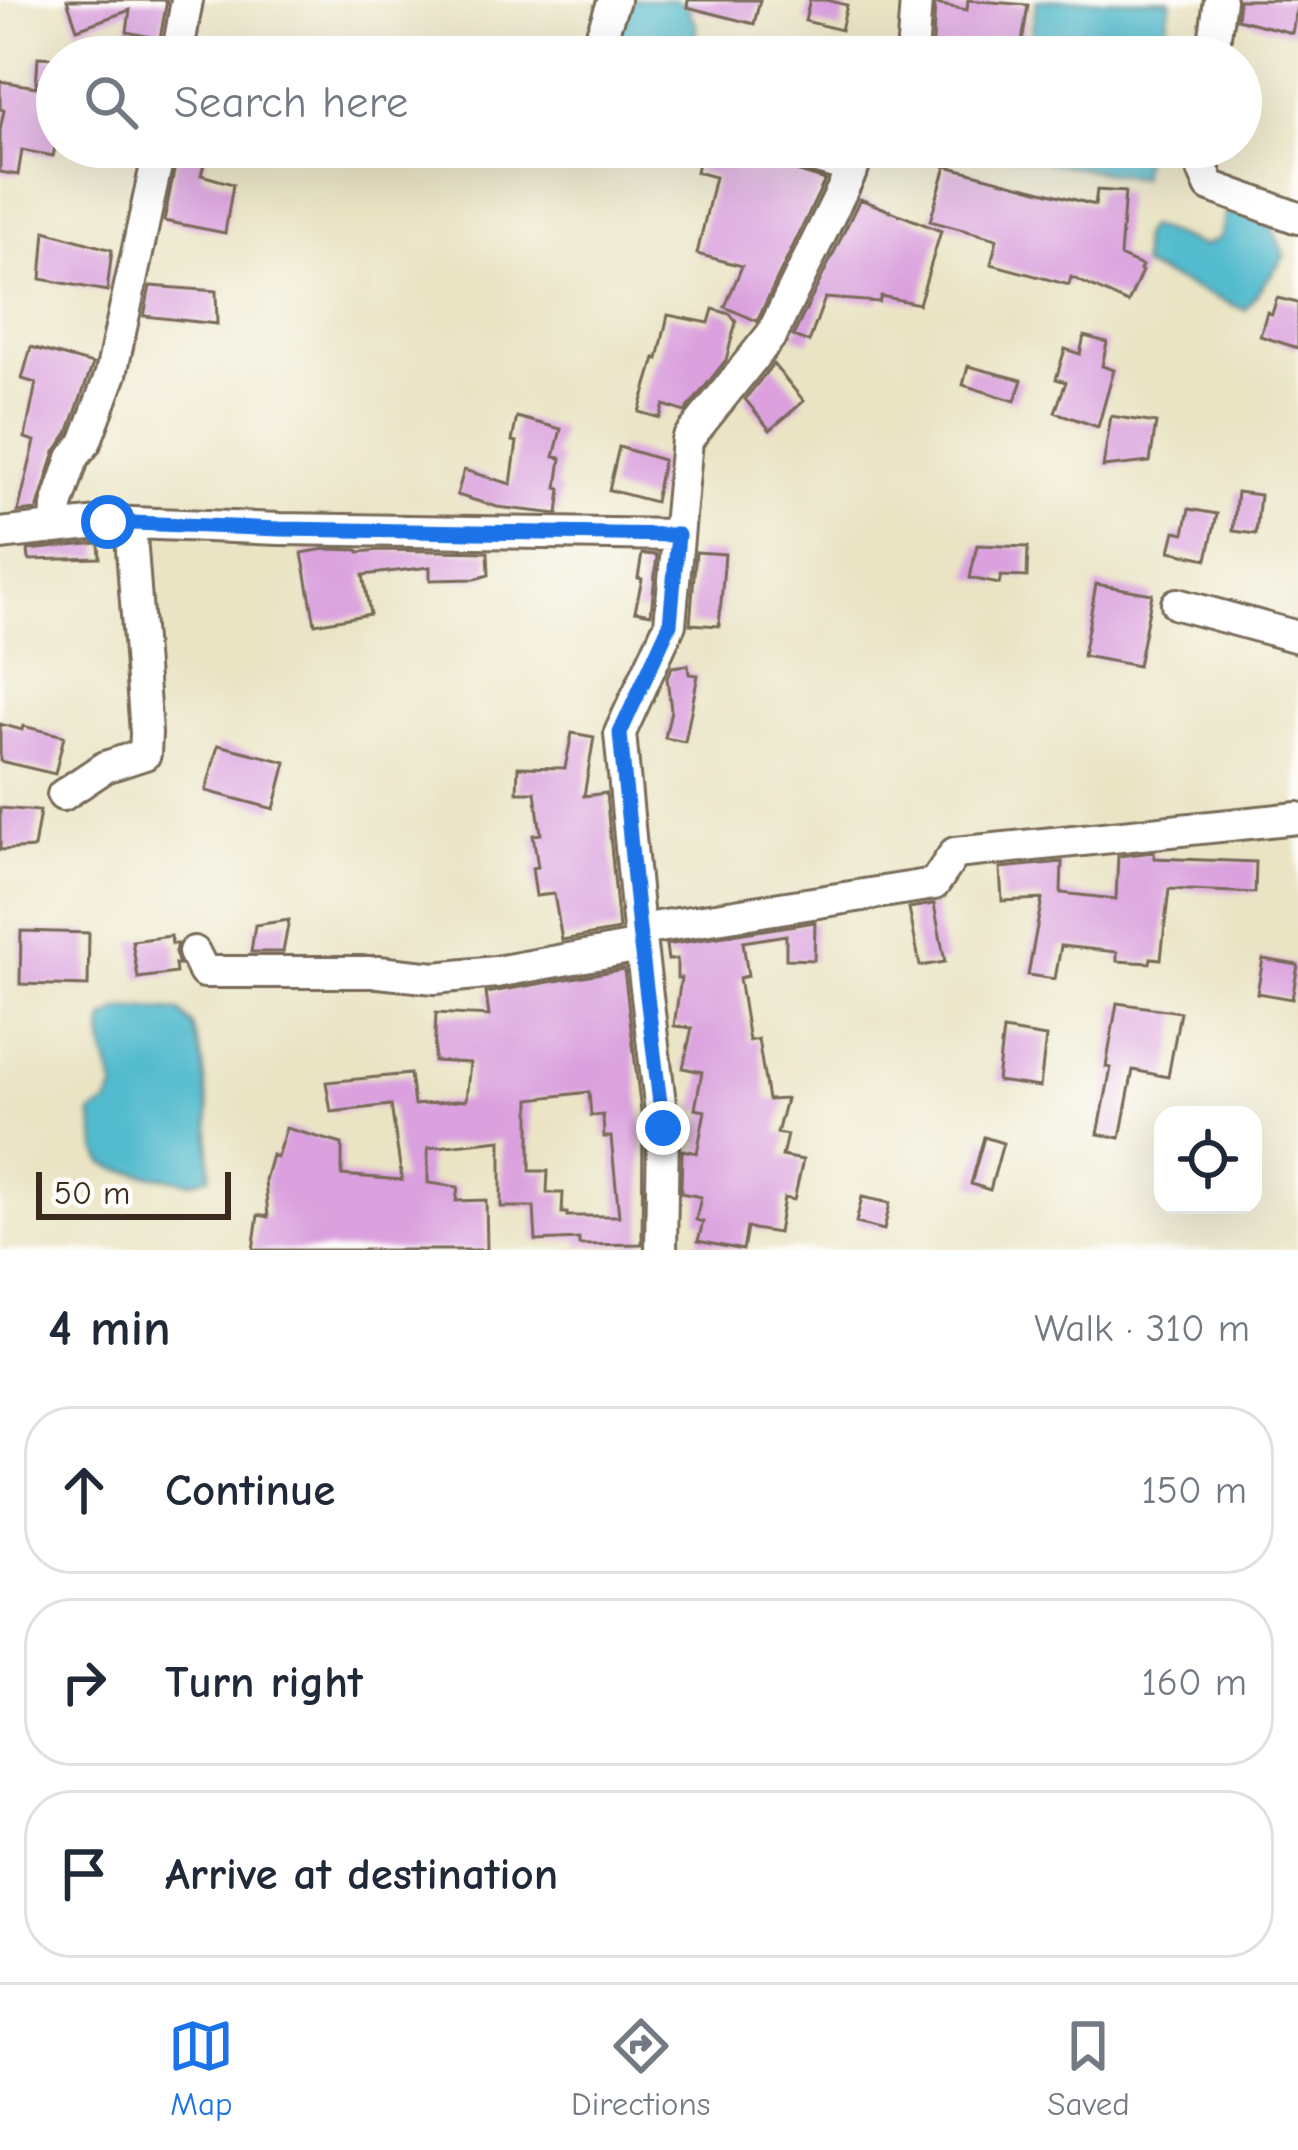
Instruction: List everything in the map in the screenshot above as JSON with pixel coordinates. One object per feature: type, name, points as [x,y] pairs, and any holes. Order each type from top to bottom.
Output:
[{"type":"street","points":[[181,36],[187,0]]},
{"type":"street","points":[[601,36],[614,0]]},
{"type":"street","points":[[913,36],[916,0]]},
{"type":"street","points":[[1215,36],[1220,0]]},
{"type":"street","points":[[56,528],[57,506],[73,458],[85,443],[111,374],[155,168]]},
{"type":"street","points":[[661,1250],[663,1128],[620,733],[670,624],[687,440],[772,334],[853,168]]},
{"type":"street","points":[[1202,168],[1210,186],[1298,218]]},
{"type":"street","points":[[0,535],[108,522],[678,535]]},
{"type":"street","points":[[63,795],[105,766],[146,754],[130,523]]},
{"type":"street","points":[[1177,604],[1298,637]]},
{"type":"street","points":[[194,952],[204,972],[378,972],[435,978],[496,972],[640,938],[934,884],[955,853],[1298,818]]},
{"type":"water","points":[[633,0],[675,0],[686,5],[696,25],[695,36],[614,36],[624,6]]},
{"type":"water","points":[[1037,0],[1171,0],[1165,36],[1031,36]]},
{"type":"water","points":[[1081,168],[1142,168],[1140,178]]},
{"type":"water","points":[[1226,212],[1266,216],[1285,255],[1245,310],[1142,266],[1141,236],[1149,226],[1203,246],[1220,238]]},
{"type":"water","points":[[120,1010],[179,1011],[193,1026],[203,1064],[210,1176],[191,1182],[120,1170],[104,1163],[98,1152],[91,1114],[107,1105],[115,1088],[102,1033],[104,1019]]},
{"type":"building","points":[[67,0],[167,0],[161,36],[127,32],[130,10],[77,29]]},
{"type":"building","points":[[688,0],[760,0],[754,24],[687,7]]},
{"type":"building","points":[[810,0],[847,5],[841,30],[805,21]]},
{"type":"building","points":[[968,0],[1028,5],[1023,36],[933,36],[935,4],[967,10]]},
{"type":"building","points":[[1239,0],[1298,0],[1292,33],[1237,19]]},
{"type":"building","points":[[0,81],[36,87],[36,153],[22,150],[18,175],[0,172],[4,110],[0,109]]},
{"type":"building","points":[[175,168],[203,168],[201,175],[233,184],[225,233],[164,221]]},
{"type":"building","points":[[697,168],[787,168],[825,180],[757,321],[725,307],[742,266],[697,254],[715,177],[696,172]]},
{"type":"building","points":[[945,168],[1095,205],[1097,190],[1125,192],[1120,256],[1142,266],[1142,271],[1128,303],[1071,277],[1069,285],[991,264],[997,239],[930,221]]},
{"type":"building","points":[[860,199],[941,231],[919,304],[881,296],[879,302],[825,298],[809,342],[793,336]]},
{"type":"building","points":[[45,231],[112,250],[107,291],[41,279]]},
{"type":"building","points":[[150,286],[216,291],[217,324],[144,316]]},
{"type":"building","points":[[1277,298],[1298,303],[1298,348],[1260,336]]},
{"type":"building","points":[[713,309],[730,314],[736,322],[726,360],[685,412],[664,405],[660,418],[639,412],[668,315],[709,323]]},
{"type":"building","points":[[1084,336],[1107,342],[1102,366],[1114,370],[1098,427],[1055,412],[1066,382],[1056,379],[1065,349],[1080,354]]},
{"type":"building","points":[[31,347],[93,364],[68,433],[55,452],[37,510],[18,512],[35,441],[25,438],[36,383],[22,379]]},
{"type":"building","points":[[773,364],[804,401],[770,430],[745,399]]},
{"type":"building","points":[[968,366],[1022,380],[1015,401],[963,385]]},
{"type":"building","points":[[1111,416],[1156,423],[1150,462],[1103,467]]},
{"type":"building","points":[[517,417],[561,429],[554,457],[561,458],[558,514],[497,507],[457,495],[464,470],[511,484]]},
{"type":"building","points":[[619,447],[663,460],[655,502],[609,490]]},
{"type":"building","points":[[1237,492],[1260,495],[1256,534],[1233,531]]},
{"type":"building","points":[[1189,509],[1217,514],[1207,559],[1170,551],[1175,531],[1184,533]]},
{"type":"building","points":[[99,543],[100,558],[29,560],[28,550]]},
{"type":"building","points":[[977,545],[1028,547],[1027,577],[1001,576],[999,584],[970,578]]},
{"type":"building","points":[[325,549],[488,552],[489,575],[430,580],[430,567],[363,575],[370,614],[315,624],[302,553]]},
{"type":"building","points":[[696,552],[725,554],[719,626],[690,624]]},
{"type":"building","points":[[642,554],[657,555],[651,614],[635,611]]},
{"type":"building","points":[[1096,584],[1152,594],[1138,666],[1083,656]]},
{"type":"building","points":[[688,665],[689,674],[698,675],[685,742],[665,738],[671,710],[667,678],[672,667]]},
{"type":"building","points":[[0,724],[64,736],[55,774],[0,761]]},
{"type":"building","points":[[572,733],[594,737],[584,796],[606,793],[619,930],[562,940],[554,894],[536,896],[533,835],[541,834],[535,792],[517,792],[518,767],[565,768]]},
{"type":"building","points":[[218,745],[286,762],[274,809],[206,791]]},
{"type":"building","points":[[0,808],[40,811],[34,848],[0,850]]},
{"type":"building","points":[[1154,852],[1154,858],[1256,862],[1255,893],[1169,889],[1161,959],[1117,961],[1117,952],[1061,946],[1055,979],[1028,975],[1042,899],[1002,901],[1000,868],[1062,862],[1061,893],[1116,899],[1118,856]]},
{"type":"building","points":[[934,904],[945,962],[920,966],[909,908]]},
{"type":"building","points":[[289,920],[283,952],[251,952],[255,925]]},
{"type":"building","points":[[815,922],[814,960],[786,959],[786,935],[743,942],[748,976],[739,978],[749,1041],[758,1039],[768,1100],[786,1099],[777,1133],[787,1135],[782,1156],[803,1160],[794,1200],[784,1198],[778,1233],[747,1228],[743,1250],[698,1241],[703,1222],[696,1220],[701,1197],[681,1193],[682,1150],[697,1153],[705,1111],[695,1109],[702,1072],[683,1068],[692,1028],[674,1026],[681,978],[677,978],[677,959],[668,960],[666,945]]},
{"type":"building","points":[[21,931],[89,933],[88,986],[20,984]]},
{"type":"building","points":[[171,936],[172,944],[177,944],[176,973],[138,978],[132,941]]},
{"type":"building","points":[[1263,959],[1298,965],[1292,999],[1257,993]]},
{"type":"building","points":[[624,969],[643,1129],[642,1244],[536,1241],[534,1207],[501,1207],[501,1140],[428,1148],[428,1183],[458,1187],[456,1201],[486,1200],[487,1250],[253,1250],[258,1215],[268,1217],[265,1180],[286,1128],[342,1144],[342,1175],[402,1180],[391,1105],[331,1112],[326,1082],[410,1074],[414,1105],[466,1100],[470,1063],[434,1061],[436,1013],[489,1016],[486,993]],"holes":[[[589,1092],[591,1116],[603,1115],[604,1137],[611,1137],[619,1216],[567,1216],[562,1213],[563,1193],[547,1193],[548,1171],[530,1171],[530,1099]]]},
{"type":"building","points":[[1117,1003],[1180,1012],[1168,1077],[1133,1070],[1120,1138],[1098,1134]]},
{"type":"building","points":[[1003,1030],[1046,1037],[1040,1087],[997,1081]]},
{"type":"building","points":[[984,1137],[1003,1143],[990,1190],[971,1184]]},
{"type":"building","points":[[862,1197],[890,1203],[884,1230],[856,1223]]},
{"type":"route","points":[[108,522],[678,535],[670,624],[620,733],[663,1128]]}]
